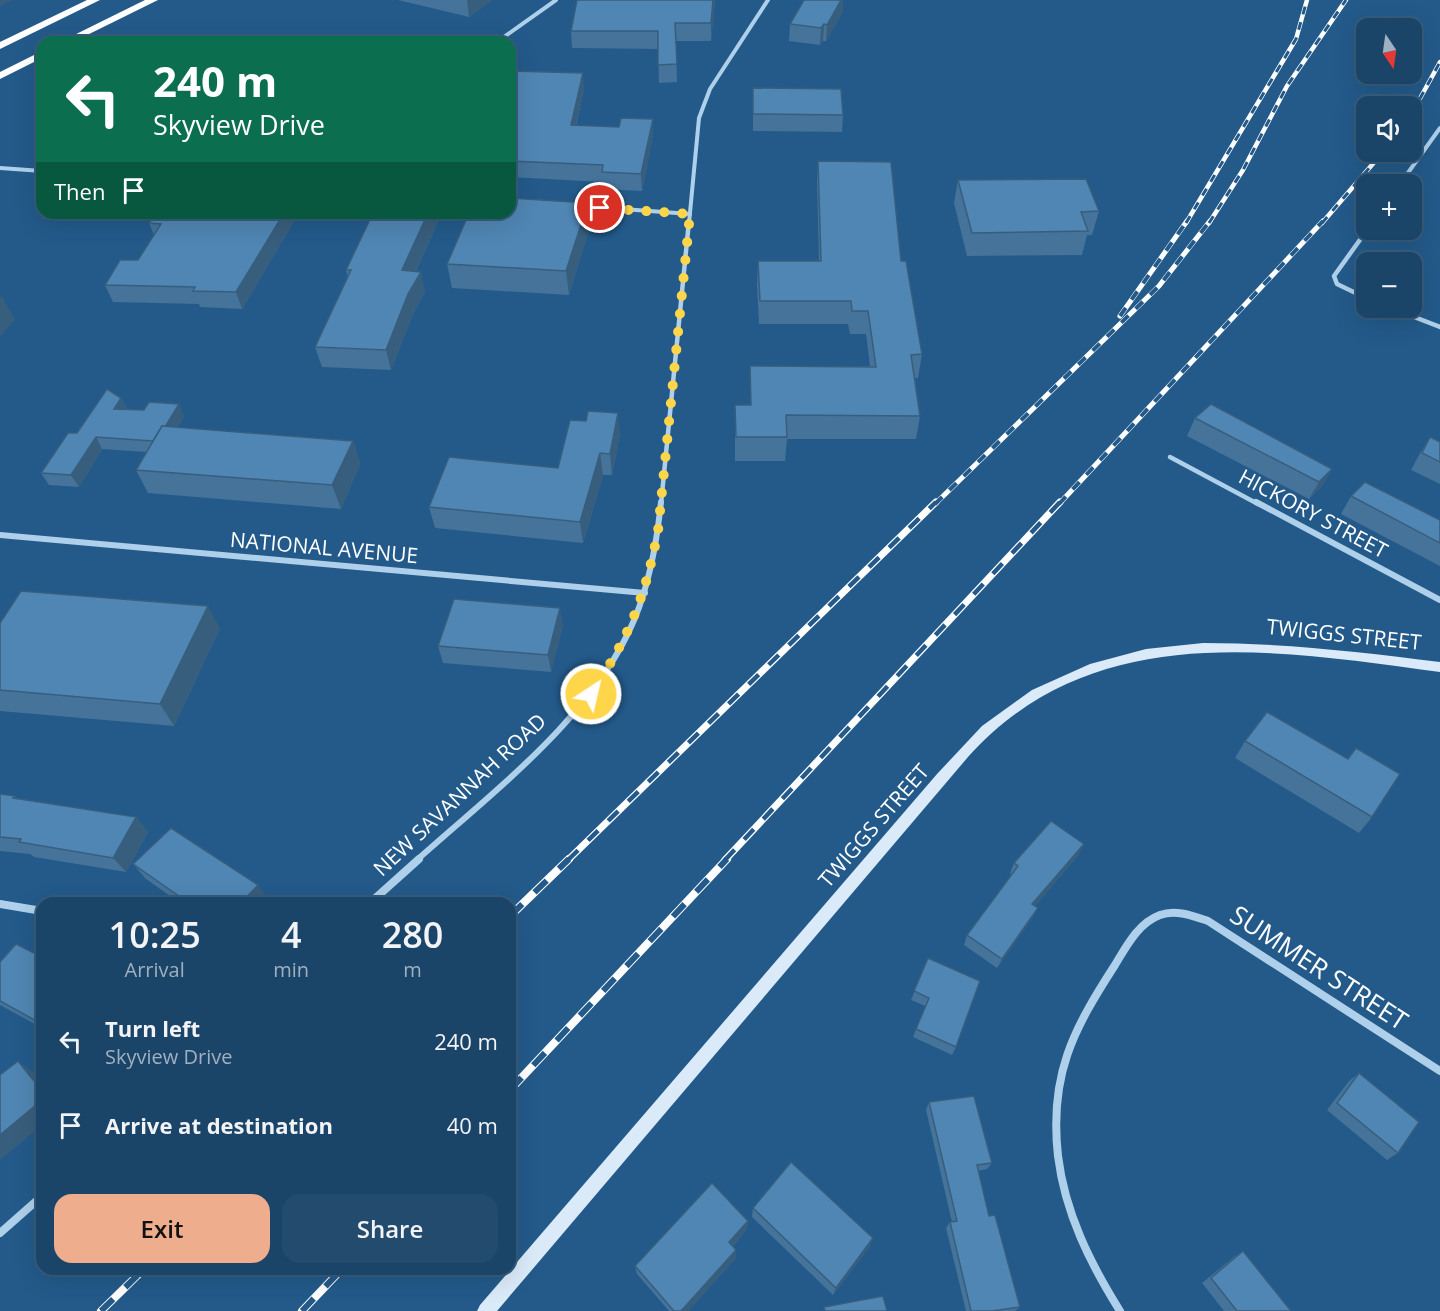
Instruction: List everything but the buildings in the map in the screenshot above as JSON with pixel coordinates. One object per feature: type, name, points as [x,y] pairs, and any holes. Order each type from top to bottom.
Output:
[{"type":"highway","points":[[0,46],[95,0]]},
{"type":"highway","points":[[78,36],[153,0]]},
{"type":"highway","points":[[0,76],[36,57]]},
{"type":"main road","name":"TWIGGS STREET","points":[[486,1311],[942,778],[986,730],[1028,698],[1070,677],[1126,658],[1209,645],[1296,649],[1440,667]]},
{"type":"street","points":[[505,36],[556,0]]},
{"type":"street","name":"NEW SAVANNAH ROAD","points":[[376,897],[534,753],[591,694],[621,647],[645,593],[658,531],[699,118],[703,102],[768,0]]},
{"type":"street","points":[[1408,174],[1440,128]]},
{"type":"street","points":[[1433,141],[1440,143]]},
{"type":"street","points":[[0,168],[36,171]]},
{"type":"street","points":[[578,206],[690,214]]},
{"type":"street","points":[[1356,293],[1337,284],[1335,272],[1359,240]]},
{"type":"street","points":[[1416,318],[1440,327]]},
{"type":"street","name":"HICKORY STREET","points":[[1170,457],[1440,600]]},
{"type":"street","name":"NATIONAL AVENUE","points":[[0,536],[645,593]]},
{"type":"street","points":[[0,904],[36,910]]},
{"type":"street","name":"SUMMER STREET","points":[[1120,1311],[1096,1273],[1066,1199],[1059,1168],[1057,1132],[1062,1078],[1073,1034],[1087,1007],[1137,930],[1150,919],[1182,911],[1208,921],[1440,1071]]},
{"type":"street","points":[[0,1233],[36,1201]]},
{"type":"railway","points":[[1186,223],[1296,39],[1307,0]]},
{"type":"railway","points":[[1209,223],[1243,170],[1287,86],[1346,0]]},
{"type":"railway","points":[[1421,96],[1440,62]]},
{"type":"railway","points":[[1322,223],[1374,162]]},
{"type":"railway","points":[[1120,316],[1187,221]]},
{"type":"railway","points":[[935,504],[1159,286],[1210,221]]},
{"type":"railway","points":[[1059,504],[1323,221]]},
{"type":"railway","points":[[568,860],[936,502]]},
{"type":"railway","points":[[725,860],[1060,502]]},
{"type":"railway","points":[[516,910],[569,859]]},
{"type":"railway","points":[[516,1084],[727,859]]},
{"type":"railway","points":[[101,1311],[138,1275]]},
{"type":"railway","points":[[302,1311],[336,1275]]},
{"type":"route","points":[[591,694],[630,629],[645,593],[651,568],[658,531],[690,214],[600,208]]}]
